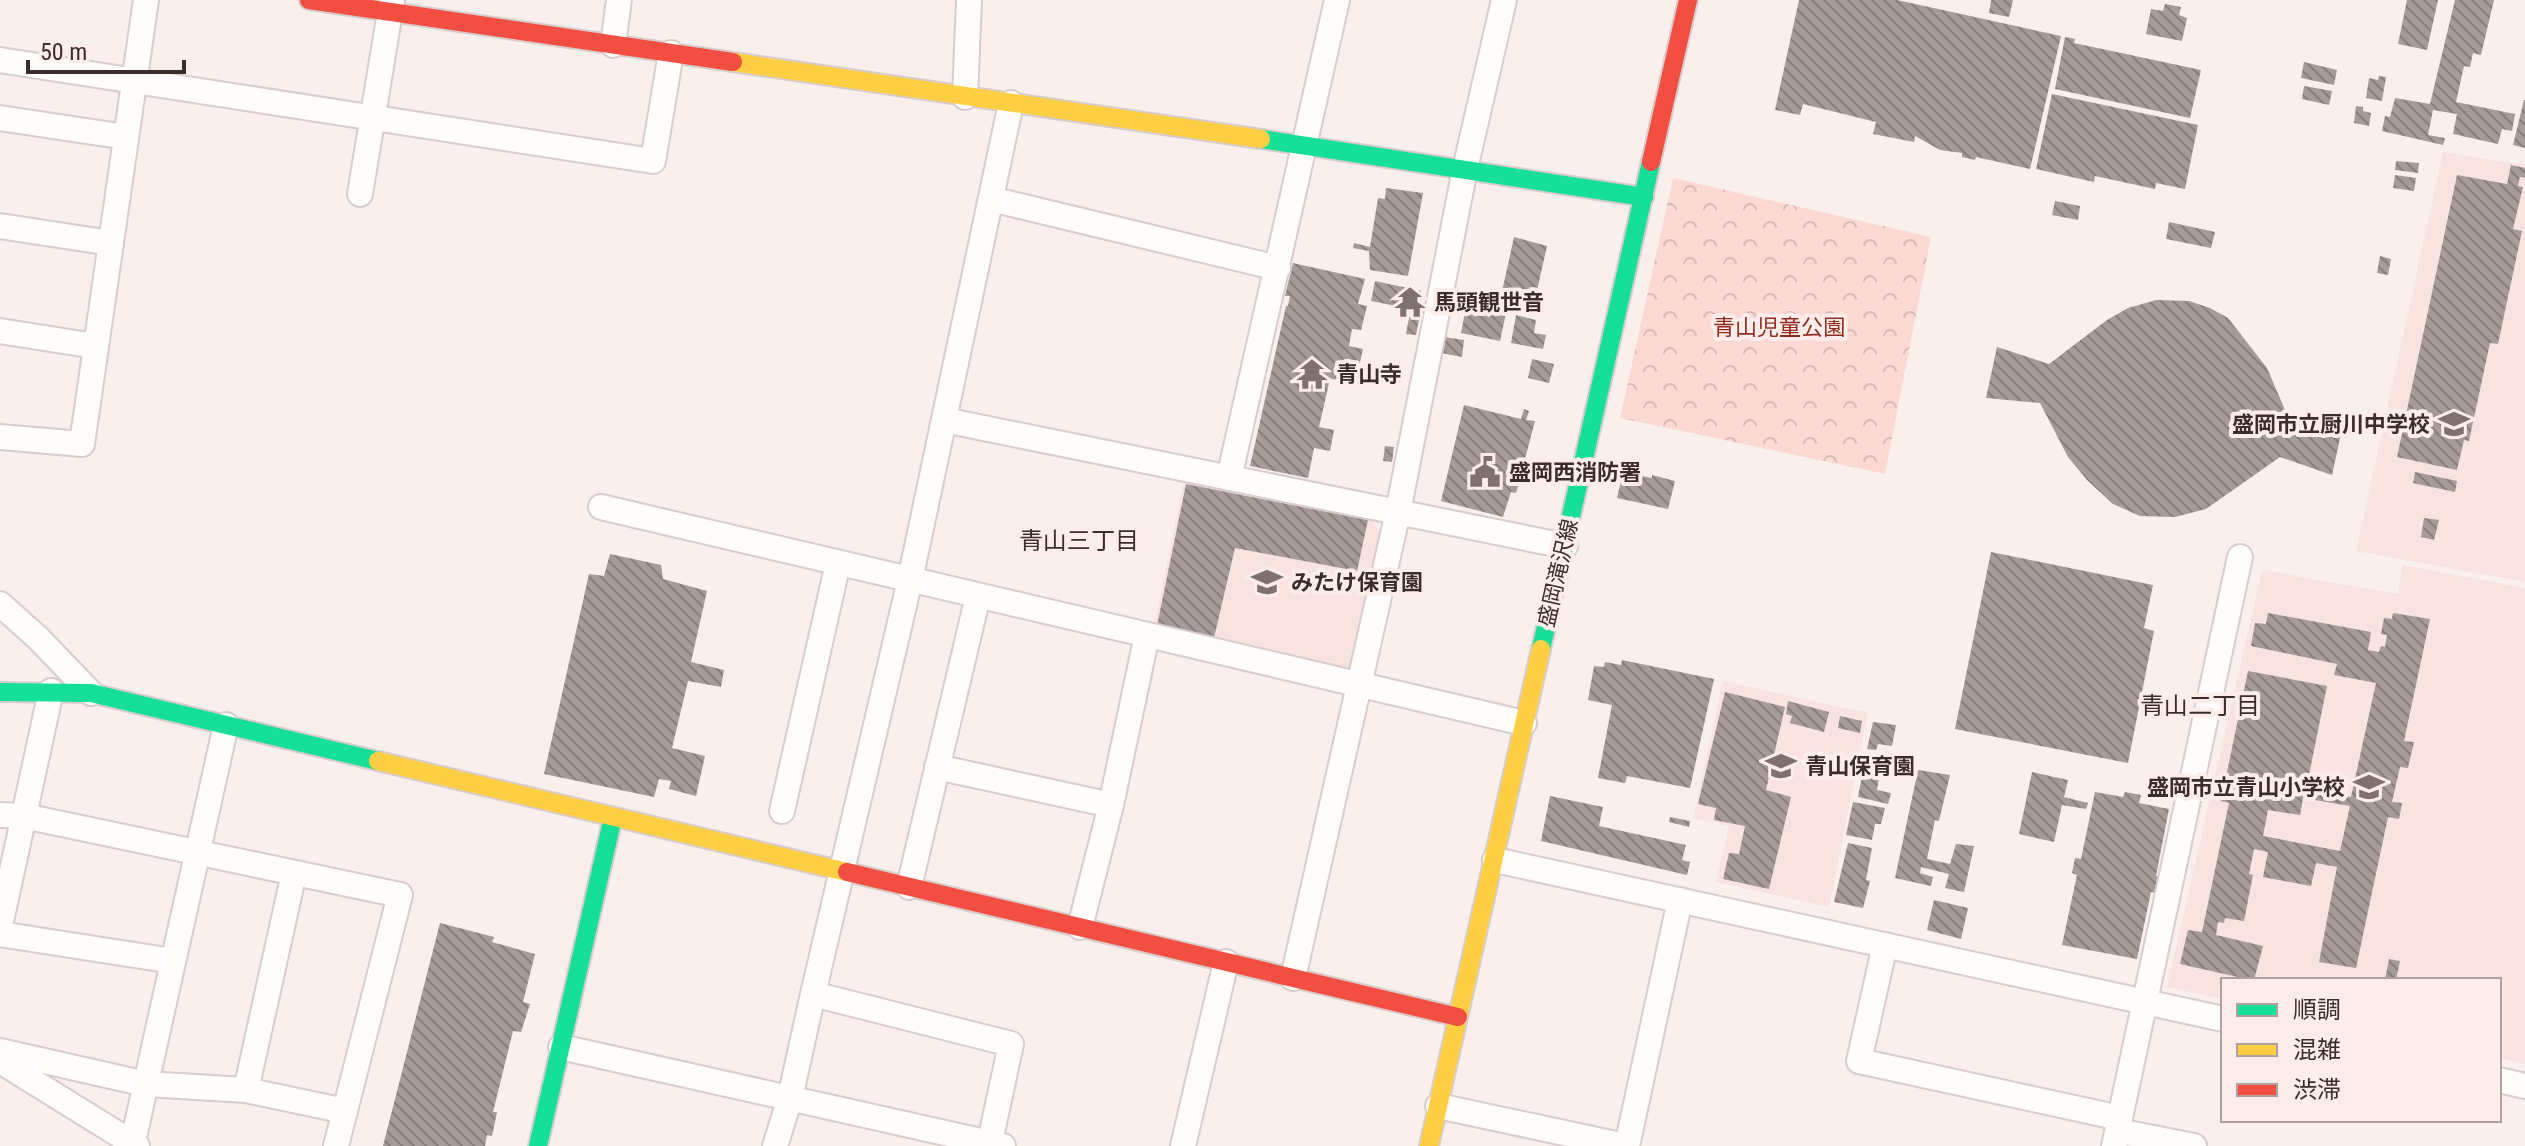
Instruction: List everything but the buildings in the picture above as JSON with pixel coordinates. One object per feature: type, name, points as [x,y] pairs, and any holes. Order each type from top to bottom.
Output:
[{"type":"street","points":[[0,437],[82,444],[146,0]]},
{"type":"street","points":[[309,0],[390,6],[613,45],[1644,197]]},
{"type":"street","points":[[613,45],[619,0]]},
{"type":"street","points":[[965,97],[969,0]]},
{"type":"street","points":[[1229,478],[1337,0]]},
{"type":"street","points":[[1293,978],[1398,512],[1465,169],[1504,0]]},
{"type":"street","name":"盛岡滝沢線","points":[[1429,1146],[1688,0]]},
{"type":"street","points":[[360,194],[390,6]]},
{"type":"street","points":[[0,60],[653,161],[671,53]]},
{"type":"street","points":[[775,1146],[790,1098],[910,580],[1011,103]]},
{"type":"street","points":[[0,118],[126,137]]},
{"type":"street","points":[[991,199],[1278,268]]},
{"type":"street","points":[[0,226],[111,243]]},
{"type":"street","points":[[0,331],[95,346]]},
{"type":"street","points":[[944,420],[1565,546]]},
{"type":"street","points":[[601,507],[1524,723]]},
{"type":"street","points":[[2117,1131],[2240,557]]},
{"type":"street","points":[[782,811],[838,563]]},
{"type":"street","points":[[909,887],[978,596]]},
{"type":"street","points":[[0,604],[91,693]]},
{"type":"street","points":[[1080,927],[1111,805],[1147,635]]},
{"type":"street","points":[[0,926],[12,816],[51,691]]},
{"type":"street","points":[[0,692],[91,693],[1458,1017]]},
{"type":"street","points":[[0,1061],[134,1145],[226,725]]},
{"type":"street","points":[[937,767],[1111,805]]},
{"type":"street","points":[[12,816],[400,895],[336,1146]]},
{"type":"street","points":[[538,1146],[613,817]]},
{"type":"street","points":[[1495,860],[2221,1019]]},
{"type":"street","points":[[246,1090],[294,873]]},
{"type":"street","points":[[1438,1106],[1626,1146],[1680,900]]},
{"type":"street","points":[[0,934],[173,961]]},
{"type":"street","points":[[1885,945],[1859,1061],[2117,1131],[2194,1146]]},
{"type":"street","points":[[1183,1146],[1226,962]]},
{"type":"street","points":[[561,1047],[994,1145],[1011,1044],[813,994]]},
{"type":"street","points":[[0,1051],[146,1084],[246,1090],[345,1111]]},
{"type":"street","points":[[2501,1080],[2525,1086]]},
{"type":"shaded area","name":"盛岡市立厨川中学校","points":[[2443,152],[2525,165],[2525,582],[2356,551]]},
{"type":"shaded area","name":"みたけ保育園","points":[[1184,480],[1370,517],[1381,535],[1352,665],[1339,669],[1153,630]]},
{"type":"shaded area","name":"盛岡市立青山小学校","points":[[2402,565],[2525,588],[2525,1064],[2501,1058],[2501,978],[2221,978],[2221,999],[2167,987],[2262,570],[2398,594]]},
{"type":"shaded area","name":"青山保育園","points":[[1723,681],[1868,713],[1829,907],[1716,882],[1729,826],[1693,818]]},
{"type":"green space","name":"青山児童公園","points":[[1673,178],[1931,237],[1885,474],[1620,418]]},
{"type":"traffic: fast","points":[[1261,139],[1644,197]]},
{"type":"traffic: fast","points":[[1541,649],[1651,162]]},
{"type":"traffic: fast","points":[[0,692],[91,693],[378,761]]},
{"type":"traffic: fast","points":[[538,1146],[613,817]]},
{"type":"traffic: slow","points":[[733,62],[1261,139]]},
{"type":"traffic: slow","points":[[1429,1146],[1541,649]]},
{"type":"traffic: slow","points":[[378,761],[847,872]]},
{"type":"traffic: jam","points":[[309,0],[733,62]]},
{"type":"traffic: jam","points":[[1651,162],[1688,0]]},
{"type":"traffic: jam","points":[[847,872],[1458,1017]]},
{"type":"place","name":"馬頭観世音","points":[[1410,302]]},
{"type":"place","name":"青山寺","points":[[1312,374]]},
{"type":"place","name":"盛岡市立厨川中学校","points":[[2454,424]]},
{"type":"place","name":"盛岡西消防署","points":[[1485,472]]},
{"type":"place","name":"みたけ保育園","points":[[1267,582]]},
{"type":"place","name":"青山保育園","points":[[1781,766]]},
{"type":"place","name":"盛岡市立青山小学校","points":[[2369,787]]},
{"type":"district","name":"青山三丁目","points":[[1079,541]]},
{"type":"district","name":"青山二丁目","points":[[2200,706]]}]
